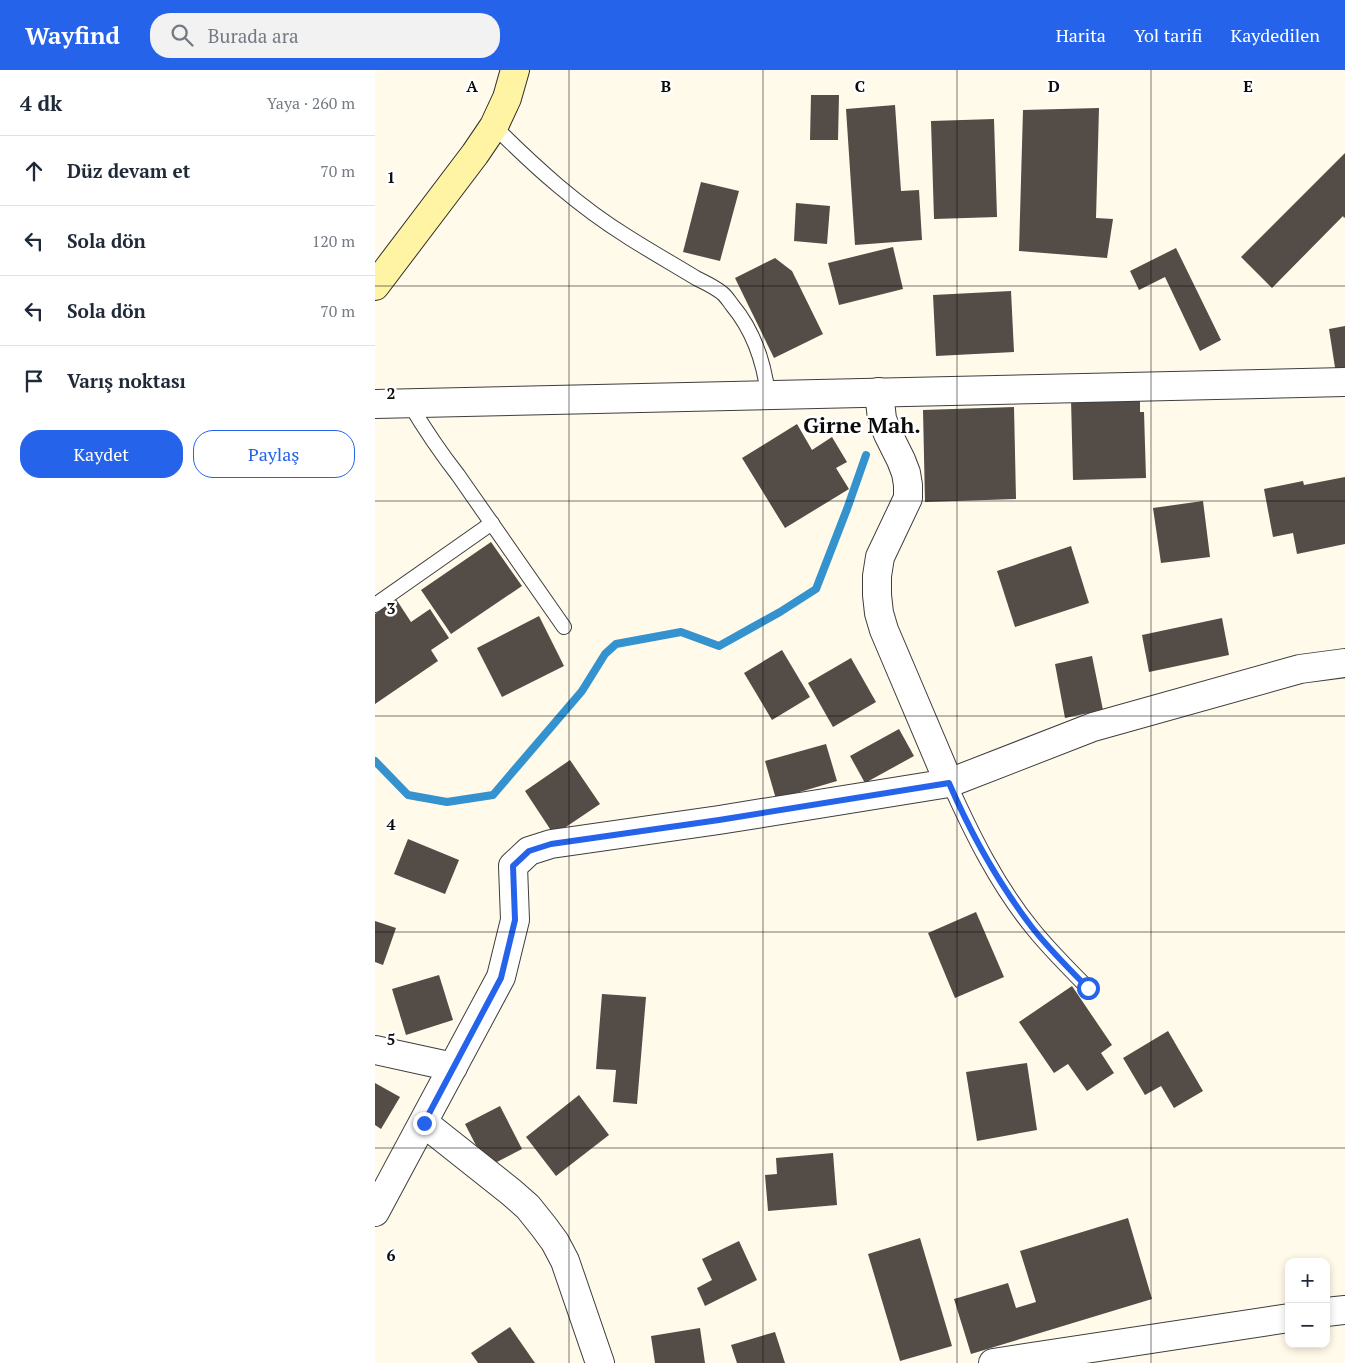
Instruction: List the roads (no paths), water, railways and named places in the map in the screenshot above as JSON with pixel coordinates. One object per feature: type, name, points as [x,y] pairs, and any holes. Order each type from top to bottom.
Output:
[{"type":"street","points":[[375,286],[494,126],[507,98],[515,70]]},
{"type":"street","points":[[375,404],[1345,382]]},
{"type":"street","points":[[879,392],[882,419],[887,434],[901,460],[908,485],[908,498],[880,557],[877,576],[879,613],[884,630],[949,783]]},
{"type":"street","points":[[375,1212],[501,978],[515,920],[513,866],[529,851],[551,844],[719,820],[949,783],[1093,727],[1300,669],[1345,663]]},
{"type":"street","points":[[375,1050],[453,1067]]},
{"type":"street","points":[[424,1123],[511,1192],[528,1207],[545,1227],[565,1261],[600,1363]]},
{"type":"street","points":[[1330,1312],[1345,1310]]},
{"type":"street","points":[[993,1363],[1285,1319]]},
{"type":"lane","points":[[494,126],[559,187],[594,214],[627,237],[722,293],[746,324],[755,342],[766,376],[768,395]]},
{"type":"lane","points":[[409,403],[425,430],[492,522],[564,627]]},
{"type":"lane","points":[[375,605],[492,522]]},
{"type":"lane","points":[[949,783],[966,822],[986,860],[1008,895],[1032,928],[1088,988]]},
{"type":"waterway","points":[[375,761],[408,795],[447,802],[493,795],[582,691],[605,654],[616,644],[681,632],[719,646],[780,612],[816,589],[866,455]]},
{"type":"district","name":"Girne Mah.","points":[[862,425]]}]
